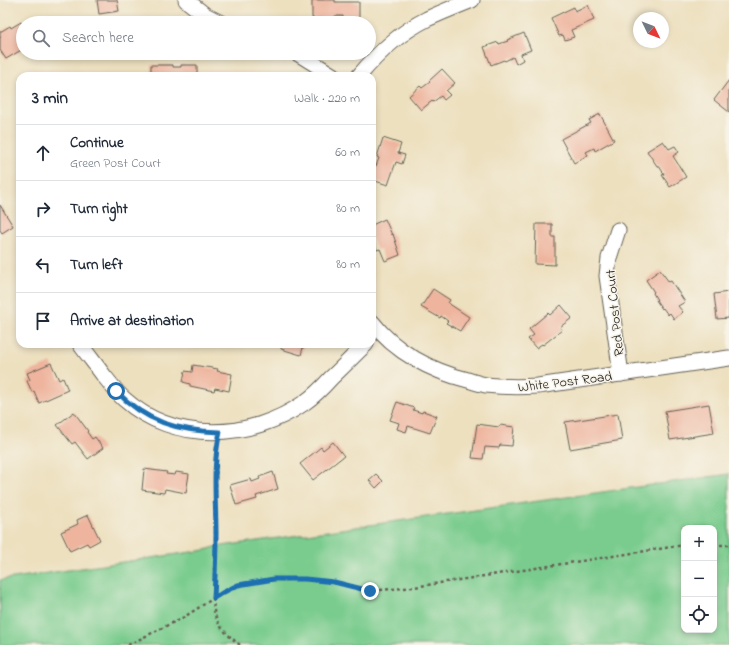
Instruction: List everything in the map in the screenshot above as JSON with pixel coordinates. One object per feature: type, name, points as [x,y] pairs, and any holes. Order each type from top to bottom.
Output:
[{"type":"street","points":[[186,0],[207,16]]},
{"type":"street","points":[[376,57],[392,42],[409,29],[426,19],[472,0]]},
{"type":"street","points":[[308,60],[328,72]]},
{"type":"street","points":[[362,72],[373,60]]},
{"type":"street","name":"Red Post Court","points":[[618,230],[609,258],[607,276],[621,374]]},
{"type":"street","name":"White Post Road","points":[[376,332],[398,348],[426,365],[454,377],[484,384],[512,387],[538,386],[729,358]]},
{"type":"street","points":[[83,348],[116,391],[124,399],[147,416],[169,425],[201,432],[233,431],[252,427],[268,422],[292,411],[314,396],[362,348]]},
{"type":"path","points":[[220,432],[216,447],[216,534],[213,607],[216,621],[229,636],[240,645]]},
{"type":"path","points":[[128,645],[184,617],[222,593],[238,585],[274,579],[305,579],[334,582],[370,591],[414,587],[681,545]]},
{"type":"path","points":[[717,545],[729,546]]},
{"type":"green space","points":[[729,474],[729,645],[0,645],[0,580],[205,550],[215,547]]},
{"type":"building","points":[[97,0],[117,0],[119,11],[99,14]]},
{"type":"building","points":[[312,0],[359,2],[359,16],[312,16]]},
{"type":"building","points":[[588,5],[594,20],[571,30],[574,37],[565,40],[563,35],[559,36],[551,18],[574,7],[575,11]]},
{"type":"building","points":[[16,25],[16,53],[6,59],[0,50],[0,32],[10,26],[11,28]]},
{"type":"building","points":[[524,33],[531,50],[521,54],[523,60],[516,64],[513,57],[491,65],[484,47],[498,42],[499,44],[508,41],[507,40]]},
{"type":"building","points":[[151,65],[173,65],[173,67],[181,67],[181,65],[197,65],[197,72],[151,72]]},
{"type":"building","points":[[442,69],[455,83],[446,91],[450,95],[444,100],[441,96],[421,110],[409,96],[420,86],[422,88],[430,82],[429,81]]},
{"type":"building","points":[[729,80],[729,112],[714,100]]},
{"type":"building","points":[[600,114],[614,140],[595,151],[594,148],[586,152],[588,155],[574,163],[561,139],[591,123],[589,120]]},
{"type":"building","points":[[383,138],[401,144],[398,153],[405,155],[402,164],[396,162],[388,185],[376,181],[376,166],[379,158],[377,157]]},
{"type":"building","points":[[663,141],[669,149],[675,146],[679,152],[673,156],[686,177],[670,187],[662,175],[664,174],[659,166],[657,166],[647,151]]},
{"type":"building","points":[[0,205],[13,226],[2,233],[0,230]]},
{"type":"building","points":[[385,219],[392,235],[393,234],[400,255],[385,261],[380,249],[377,250],[376,248],[376,223]]},
{"type":"building","points":[[536,224],[552,224],[552,237],[555,237],[555,265],[535,264]]},
{"type":"building","points":[[660,270],[669,282],[671,281],[685,302],[678,306],[683,312],[674,319],[670,313],[668,315],[663,308],[662,309],[656,300],[653,293],[654,292],[646,280]]},
{"type":"building","points":[[433,289],[450,300],[448,303],[469,317],[460,331],[446,323],[448,321],[441,316],[440,318],[421,307]]},
{"type":"building","points":[[729,292],[729,318],[717,319],[714,294]]},
{"type":"building","points":[[561,305],[572,318],[560,327],[562,330],[543,345],[542,344],[536,348],[528,339],[534,335],[529,329],[548,313],[550,315]]},
{"type":"building","points":[[281,348],[303,348],[301,355]]},
{"type":"building","points":[[51,363],[59,380],[63,378],[68,390],[39,403],[34,391],[32,392],[27,381],[30,380],[27,373]]},
{"type":"building","points":[[193,365],[218,369],[217,371],[232,374],[229,391],[215,388],[214,391],[190,386],[190,384],[183,382],[185,371],[192,372]]},
{"type":"building","points":[[397,402],[414,408],[413,410],[422,413],[423,411],[437,416],[430,433],[408,426],[406,432],[397,429],[399,423],[390,420]]},
{"type":"building","points":[[709,404],[714,433],[670,440],[665,411]]},
{"type":"building","points":[[74,412],[92,439],[95,437],[103,448],[88,459],[75,442],[72,444],[57,425]]},
{"type":"building","points":[[618,414],[622,440],[570,449],[565,422]]},
{"type":"building","points":[[477,424],[499,427],[500,425],[514,427],[512,446],[500,445],[499,448],[485,447],[483,459],[472,458]]},
{"type":"building","points":[[333,442],[344,456],[313,480],[300,464],[321,447],[323,450]]},
{"type":"building","points":[[144,469],[167,472],[166,474],[175,475],[176,472],[189,474],[186,493],[165,489],[164,493],[142,490]]},
{"type":"building","points":[[273,472],[278,489],[256,496],[257,499],[236,505],[230,485],[251,479],[252,482],[260,479],[259,477]]},
{"type":"building","points":[[376,474],[383,481],[376,488],[369,480]]},
{"type":"building","points":[[88,515],[100,540],[89,546],[87,543],[70,551],[61,532],[78,524],[77,520]]},
{"type":"route","points":[[116,391],[124,399],[147,416],[169,425],[201,432],[220,432],[216,447],[214,598],[238,585],[274,579],[305,579],[334,582],[370,591]]}]
